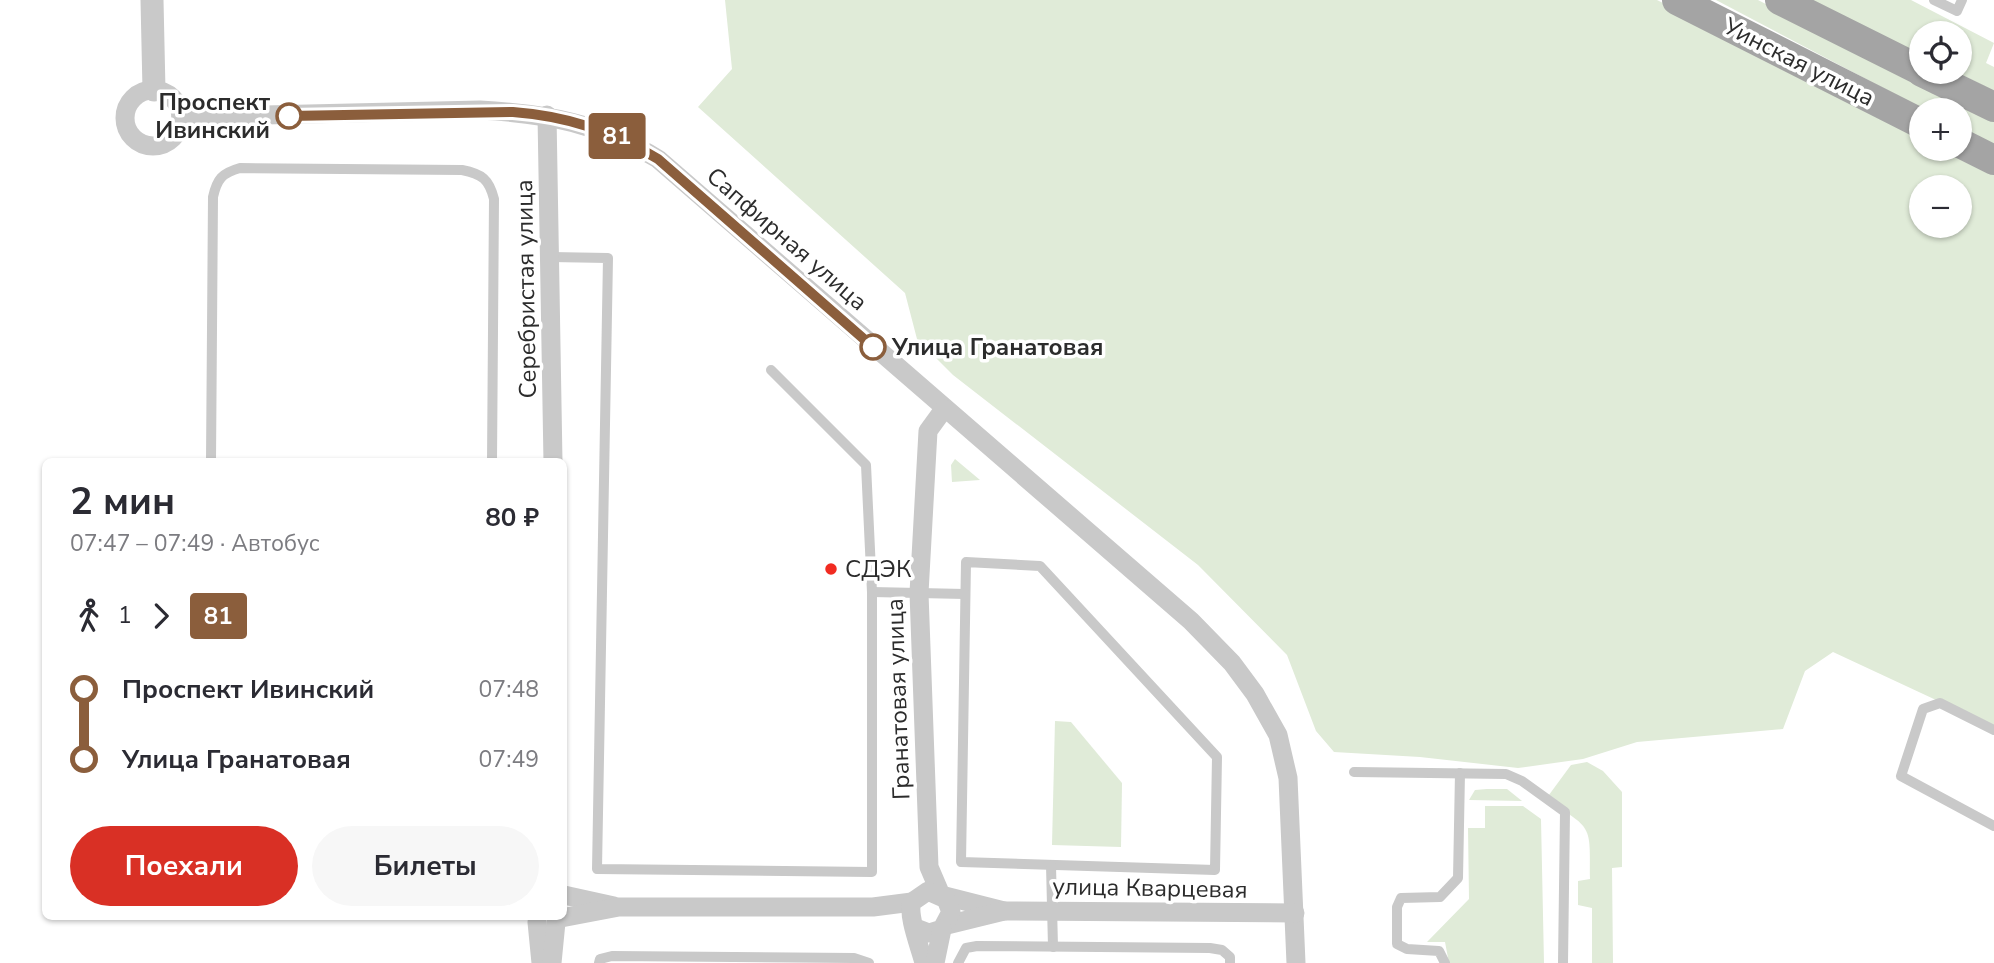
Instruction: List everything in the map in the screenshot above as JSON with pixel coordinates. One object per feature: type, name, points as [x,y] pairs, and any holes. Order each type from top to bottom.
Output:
[{"type":"main road","name":"Уинская улица","points":[[1677,0],[1909,118]]},
{"type":"main road","points":[[1696,0],[1838,71],[1894,110]]},
{"type":"main road","name":"Уинская улица","points":[[1780,0],[1909,65]]},
{"type":"main road","name":"Уинская улица","points":[[1947,84],[1994,107]]},
{"type":"main road","points":[[1972,149],[1994,160]]},
{"type":"street","points":[[152,0],[154,90]]},
{"type":"street","points":[[154,90],[162,91],[176,101],[181,117],[177,134],[171,141],[154,147],[137,141],[126,127],[126,109],[137,95],[154,90]]},
{"type":"street","name":"Сапфирная улица","points":[[181,117],[480,110],[547,115],[623,138],[658,159],[1191,621],[1232,663],[1255,694],[1278,735],[1288,778],[1296,963]]},
{"type":"street","name":"Серебристая улица","points":[[547,115],[553,458]]},
{"type":"street","name":"Гранатовая улица","points":[[942,895],[929,867],[919,593],[928,431],[944,409]]},
{"type":"street","name":"Гранатовая улица","points":[[914,900],[929,867]]},
{"type":"street","points":[[567,915],[619,907],[873,907],[914,900],[928,891],[1004,911]]},
{"type":"street","points":[[935,963],[950,905],[942,895]]},
{"type":"street","points":[[567,898],[619,907]]},
{"type":"street","points":[[914,900],[914,925],[924,963]]},
{"type":"street","points":[[873,907],[929,933],[1004,911]]},
{"type":"street","name":"улица Кварцевая","points":[[1004,911],[1295,913]]},
{"type":"street","points":[[541,963],[546,920]]},
{"type":"street","points":[[546,920],[552,963]]},
{"type":"lane","points":[[1934,0],[1957,11],[1962,0]]},
{"type":"lane","points":[[211,458],[213,197],[216,182],[226,172],[254,168],[462,170],[479,174],[490,183],[494,199],[492,458]]},
{"type":"lane","points":[[551,257],[608,258],[597,869],[872,872],[872,592],[866,465],[771,370]]},
{"type":"lane","points":[[966,562],[1040,566],[1217,757],[1215,870],[1051,865],[961,862],[966,562]]},
{"type":"lane","points":[[872,592],[965,594]]},
{"type":"lane","points":[[1994,730],[1940,703],[1923,709],[1901,776],[1994,825]]},
{"type":"lane","points":[[1354,772],[1513,776],[1565,812],[1563,963]]},
{"type":"lane","points":[[1445,963],[1439,950],[1407,949],[1397,944],[1397,907],[1401,898],[1440,897],[1458,878],[1460,773]]},
{"type":"lane","points":[[1051,865],[1053,947]]},
{"type":"lane","points":[[958,963],[966,948],[977,946],[1210,948],[1222,950],[1230,957],[1230,963]]},
{"type":"lane","points":[[600,963],[600,959],[612,956],[854,958],[869,963]]},
{"type":"green space","points":[[725,0],[1657,0],[1909,126],[1909,161],[1972,161],[1972,158],[1994,169],[1994,727],[1833,652],[1805,671],[1783,729],[1637,742],[1583,759],[1518,768],[1420,757],[1334,752],[1316,731],[1287,655],[1198,565],[953,375],[917,339],[905,293],[698,107],[732,69]]},
{"type":"green space","points":[[1716,0],[1758,0],[1909,77],[1909,84],[1923,84],[1951,98],[1909,98],[1909,102]]},
{"type":"green space","points":[[1812,0],[1911,0],[1952,21],[1909,21],[1909,49]]},
{"type":"green space","points":[[1972,32],[1994,43],[1986,63],[1994,67],[1994,91],[1972,80]]},
{"type":"green space","points":[[1972,109],[1994,120],[1994,148],[1972,137]]},
{"type":"green space","points":[[955,459],[980,480],[952,482],[951,465]]},
{"type":"green space","points":[[1055,721],[1071,722],[1122,783],[1121,847],[1052,845]]},
{"type":"green space","points":[[1587,762],[1603,771],[1622,792],[1622,867],[1612,868],[1613,963],[1592,963],[1592,908],[1578,905],[1578,881],[1590,879],[1590,847],[1586,830],[1581,823],[1546,799],[1571,765]]},
{"type":"green space","points":[[1507,789],[1522,801],[1469,800],[1475,790]]},
{"type":"green space","points":[[1485,806],[1523,806],[1541,819],[1544,963],[1449,963],[1445,942],[1427,942],[1469,899],[1468,828],[1485,828]]},
{"type":"bus line","name":"81","points":[[289,116],[480,110],[513,112],[547,115],[592,126],[623,138],[658,159],[873,347]]},
{"type":"place","name":"Проспект Ивинский","points":[[289,116]]},
{"type":"place","name":"Улица Гранатовая","points":[[873,347]]},
{"type":"place","name":"СДЭК","points":[[831,569]]}]
